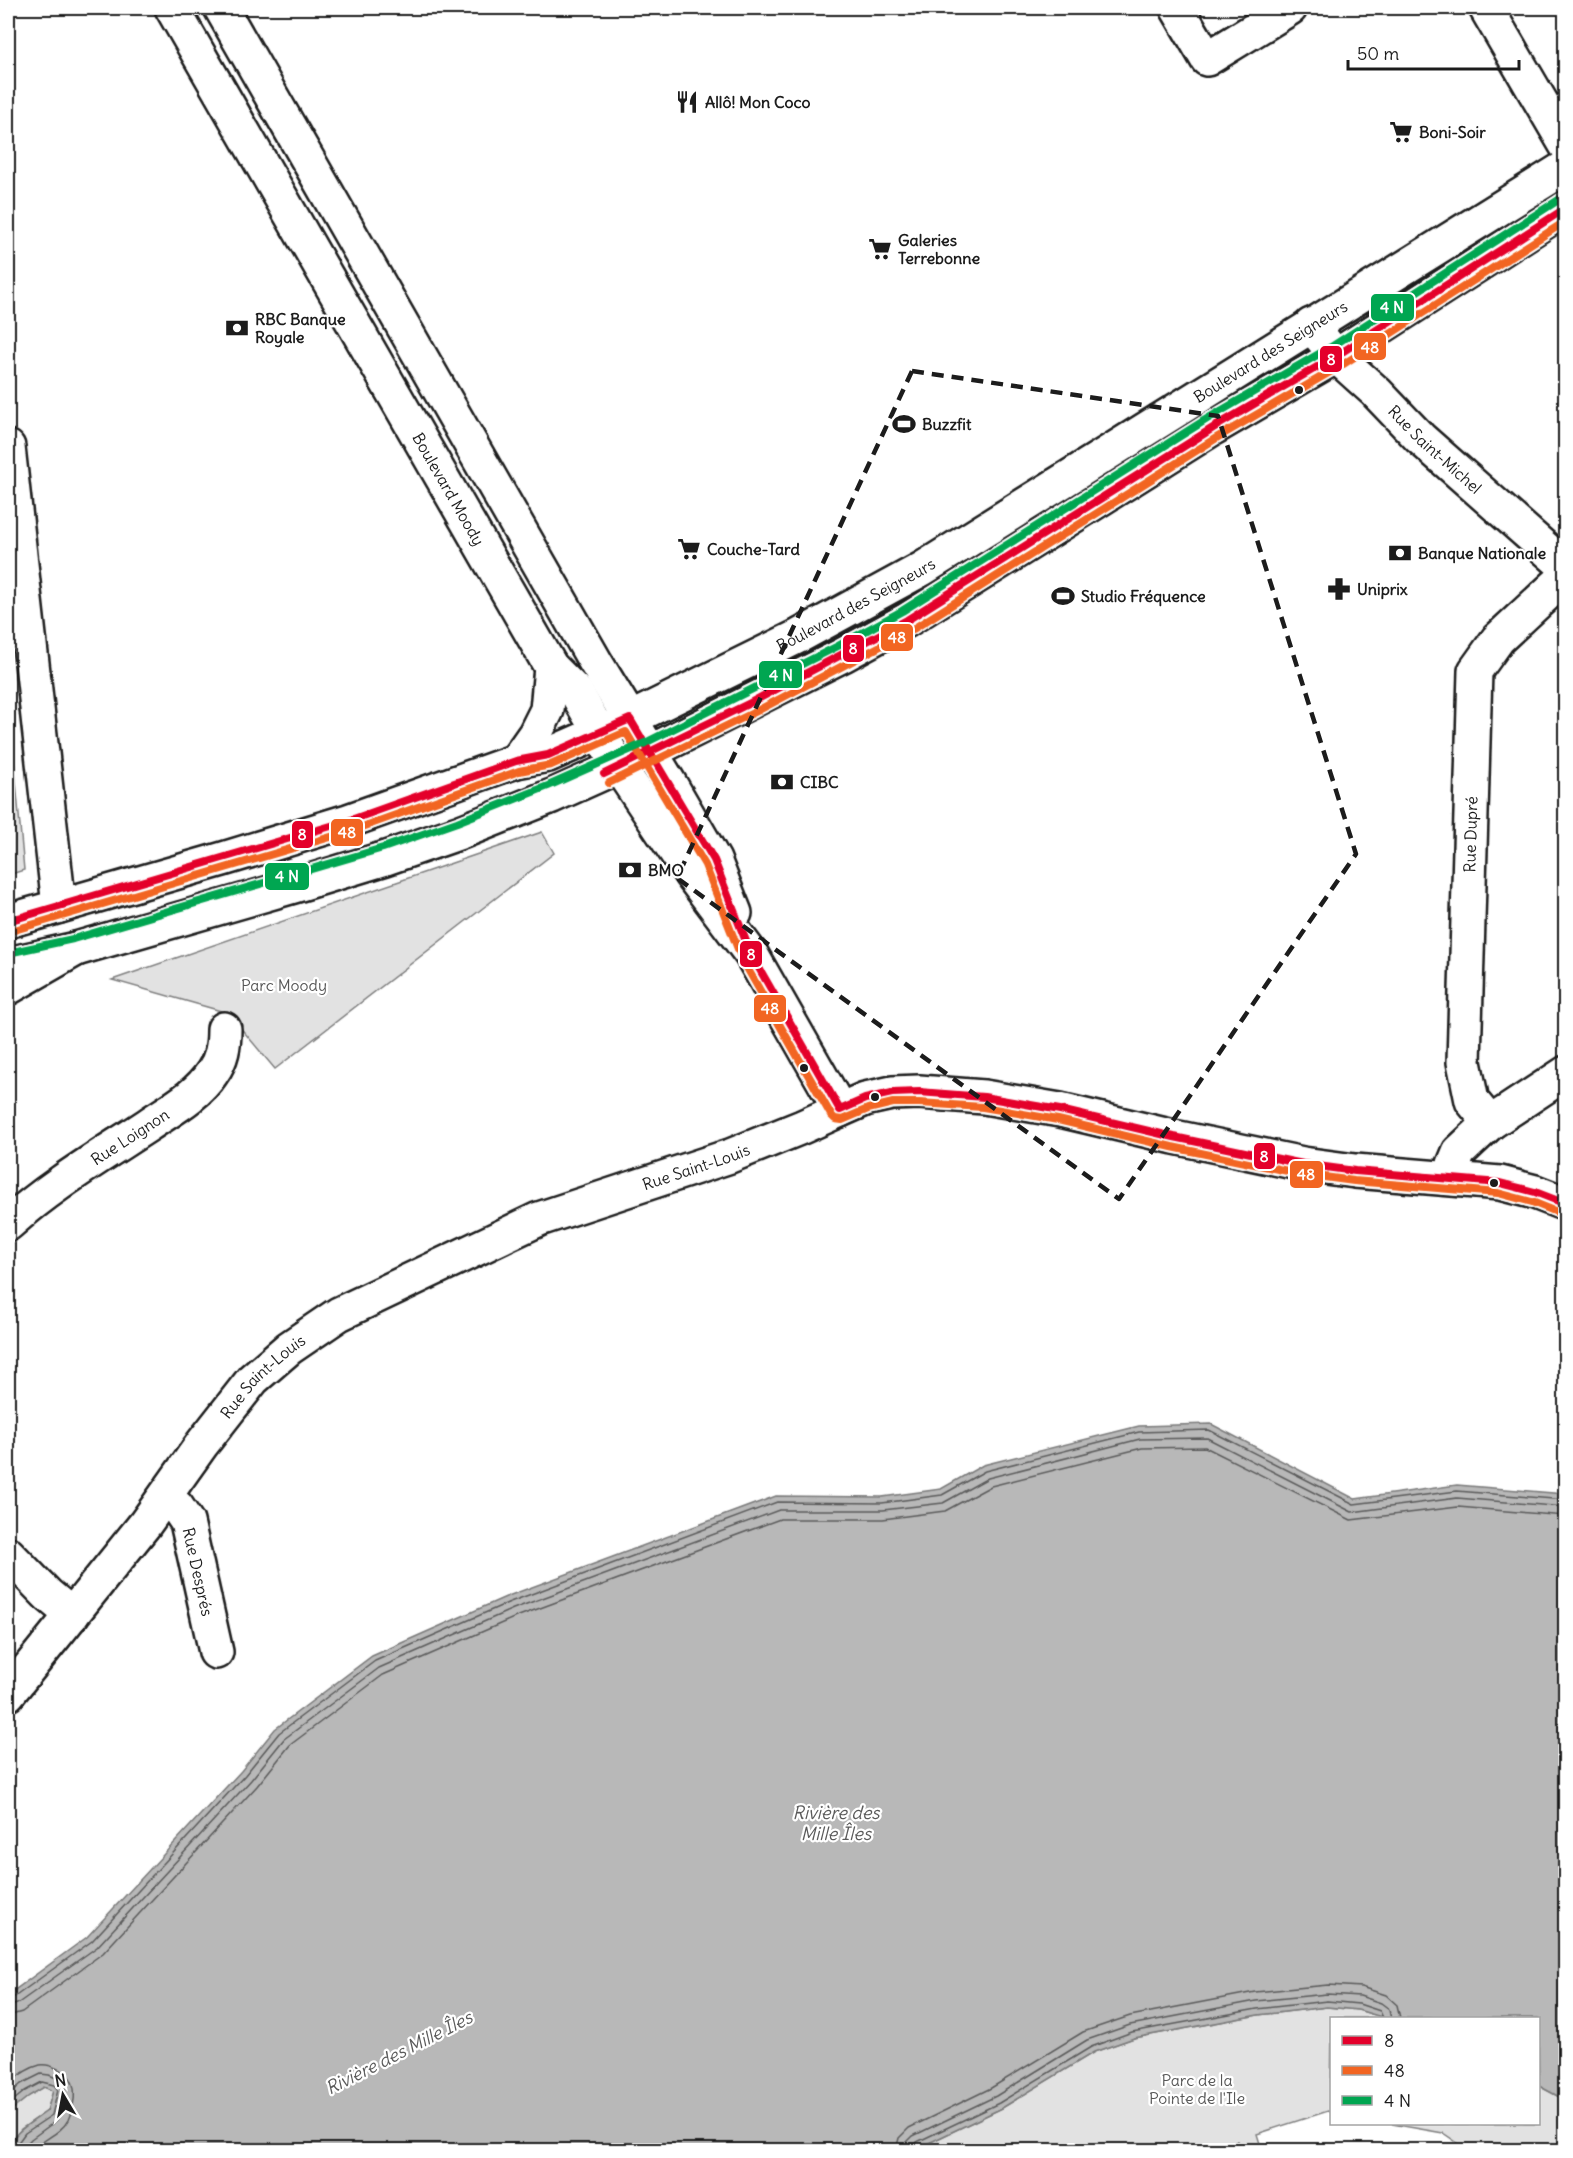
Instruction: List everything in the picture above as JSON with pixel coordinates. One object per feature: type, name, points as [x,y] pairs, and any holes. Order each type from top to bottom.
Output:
[{"type":"main road","name":"Boulevard Moody","points":[[172,8],[551,667],[576,692],[619,767],[690,873],[751,954],[840,1110]]},
{"type":"main road","name":"Boulevard Moody","points":[[220,8],[630,719],[714,860],[751,954]]},
{"type":"main road","points":[[1177,8],[1207,59],[1290,8]]},
{"type":"main road","points":[[1486,8],[1566,145]]},
{"type":"main road","name":"Boulevard des Seigneurs","points":[[8,921],[310,833],[422,796],[516,761],[548,754],[630,719],[890,588],[1566,167]]},
{"type":"main road","name":"Boulevard des Seigneurs","points":[[8,964],[76,949],[416,848],[552,796],[650,752],[843,655],[907,620],[1213,428],[1336,356],[1566,208]]},
{"type":"main road","name":"Rue Saint-Michel","points":[[1311,325],[1336,356],[1376,392],[1420,438],[1566,567]]},
{"type":"main road","points":[[8,447],[59,906]]},
{"type":"main road","name":"Rue Dupré","points":[[1490,1123],[1472,1101],[1464,1062],[1475,671],[1498,639],[1566,576]]},
{"type":"main road","points":[[516,761],[535,734],[547,710],[551,667]]},
{"type":"main road","points":[[8,988],[76,949]]},
{"type":"main road","name":"Rue Loignon","points":[[8,1224],[43,1196],[202,1086],[212,1074],[219,1060],[224,1044],[224,1029]]},
{"type":"main road","points":[[1452,1178],[1457,1156],[1490,1123],[1566,1073]]},
{"type":"main road","name":"Rue Saint-Louis","points":[[8,1694],[165,1498],[202,1444],[252,1379],[289,1348],[333,1317],[539,1219],[730,1156],[865,1099],[919,1092],[966,1095],[1050,1108],[1304,1164],[1509,1185],[1566,1204]]},
{"type":"main road","name":"Rue Després","points":[[165,1498],[177,1507],[187,1522],[216,1653]]},
{"type":"main road","points":[[8,1554],[72,1615]]},
{"type":"highlighted area","points":[[912,371],[1218,416],[1356,854],[1119,1199],[677,878]]},
{"type":"green space","points":[[8,694],[24,870],[8,875]]},
{"type":"green space","name":"Parc Moody","points":[[542,832],[554,853],[275,1069],[228,1013],[112,980]]},
{"type":"green space","name":"Parc de la Pointe de l'Ile","points":[[1327,2007],[1358,2010],[1382,2017],[1330,2017],[1330,2112],[1257,2134],[1262,2150],[1240,2150],[1237,2141],[1209,2150],[914,2150],[1002,2108],[1094,2052],[1134,2038],[1258,2015]]},
{"type":"green space","points":[[44,2087],[53,2091],[47,2111],[21,2129],[8,2146],[8,2113]]},
{"type":"green space","points":[[1540,2087],[1565,2100],[1565,2150],[1468,2150],[1443,2133],[1398,2125],[1540,2125]]},
{"type":"water","name":"Rivière des Mille Îles","points":[[1211,1424],[1355,1499],[1457,1485],[1565,1494],[1565,2100],[1540,2087],[1540,2017],[1382,2017],[1358,2010],[1327,2007],[1258,2015],[1134,2038],[1094,2052],[1002,2108],[914,2150],[8,2150],[18,2133],[47,2111],[53,2091],[44,2087],[8,2113],[8,1995],[87,1937],[241,1771],[275,1729],[372,1656],[508,1596],[776,1496],[882,1497],[941,1489],[983,1465],[1139,1426]]},
{"type":"transit line","points":[[8,953],[73,939],[383,848],[548,786],[645,743],[838,646],[902,611],[1207,419],[1331,347],[1560,199]]},
{"type":"transit line","name":"8","points":[[604,774],[750,703],[907,620],[1213,428],[1336,356],[1566,208]]},
{"type":"transit line","name":"48","points":[[609,783],[755,712],[913,629],[1218,437],[1342,365],[1566,221]]},
{"type":"transit line","name":"8","points":[[8,921],[348,821],[516,761],[548,755],[630,719],[714,860],[751,954],[840,1110],[865,1099],[892,1093],[919,1092],[984,1097],[1060,1110],[1303,1164],[1355,1171],[1500,1183],[1535,1192],[1566,1204]]},
{"type":"transit line","name":"48","points":[[11,931],[351,831],[519,771],[551,765],[626,732],[705,865],[742,959],[835,1119],[842,1120],[868,1109],[893,1103],[983,1107],[1058,1120],[1302,1174],[1354,1181],[1498,1193],[1532,1202],[1562,1214]]},
{"type":"place","name":"Allô! Mon Coco","points":[[687,102]]},
{"type":"place","name":"Boni-Soir","points":[[1401,132]]},
{"type":"place","name":"Galeries Terrebonne","points":[[880,249]]},
{"type":"place","name":"RBC Banque Royale","points":[[237,328]]},
{"type":"place","name":"Buzzfit","points":[[904,424]]},
{"type":"place","name":"Couche-Tard","points":[[689,549]]},
{"type":"place","name":"Banque Nationale","points":[[1400,553]]},
{"type":"place","name":"Uniprix","points":[[1339,589]]},
{"type":"place","name":"Studio Fréquence","points":[[1063,596]]},
{"type":"place","name":"CIBC","points":[[782,782]]},
{"type":"place","name":"BMO","points":[[630,870]]}]
